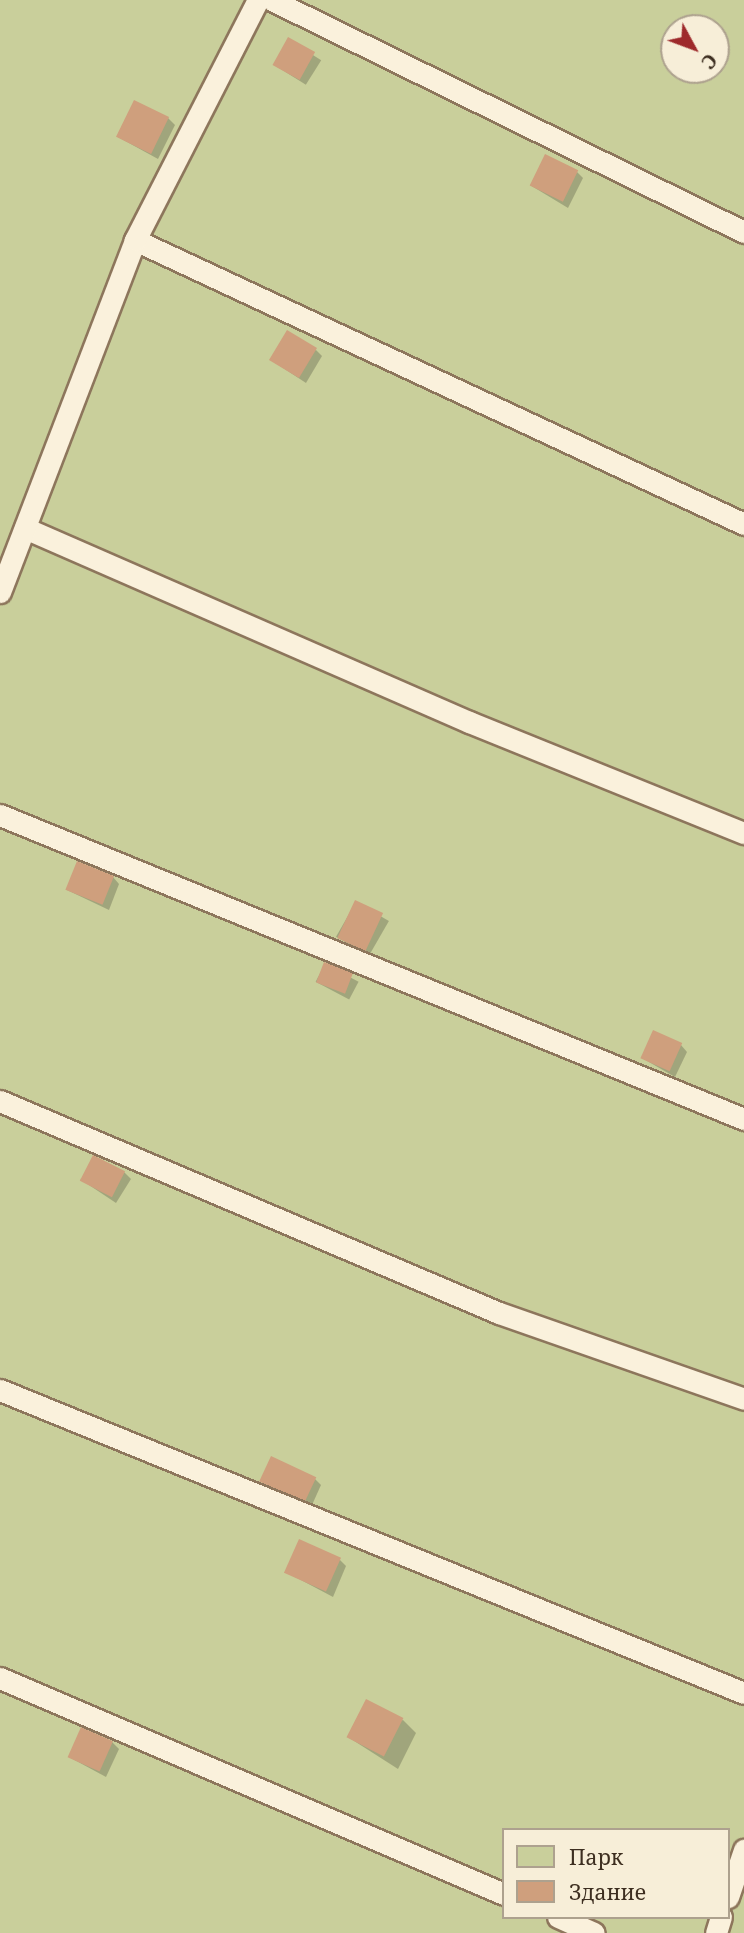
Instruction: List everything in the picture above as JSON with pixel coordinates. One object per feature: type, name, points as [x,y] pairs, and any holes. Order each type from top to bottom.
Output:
[{"type":"lane","points":[[0,592],[135,240],[258,0]]},
{"type":"lane","points":[[272,0],[744,232]]},
{"type":"lane","points":[[135,240],[744,524]]},
{"type":"lane","points":[[25,528],[469,722],[744,833]]},
{"type":"lane","points":[[0,815],[744,1119]]},
{"type":"lane","points":[[0,1101],[499,1313],[744,1399]]},
{"type":"lane","points":[[0,1390],[744,1693]]},
{"type":"lane","points":[[0,1678],[503,1894]]},
{"type":"lane","points":[[730,1891],[744,1850]]},
{"type":"lane","points":[[562,1919],[594,1933]]},
{"type":"green space","points":[[0,0],[744,0],[744,1933],[0,1933]]},
{"type":"building","points":[[288,37],[315,52],[300,80],[272,65]]},
{"type":"building","points":[[134,100],[169,117],[151,154],[116,137]]},
{"type":"building","points":[[545,154],[578,170],[563,202],[530,185]]},
{"type":"building","points":[[287,330],[317,348],[299,378],[269,360]]},
{"type":"building","points":[[77,861],[114,876],[102,905],[65,890]]},
{"type":"building","points":[[355,900],[383,913],[365,951],[337,938]]},
{"type":"building","points":[[324,962],[353,973],[345,994],[316,983]]},
{"type":"building","points":[[653,1030],[682,1043],[670,1071],[640,1058]]},
{"type":"building","points":[[93,1155],[125,1171],[112,1197],[80,1181]]},
{"type":"building","points":[[271,1456],[316,1477],[304,1503],[259,1481]]},
{"type":"building","points":[[299,1539],[341,1558],[326,1592],[284,1573]]},
{"type":"building","points":[[366,1699],[403,1718],[384,1756],[346,1737]]},
{"type":"building","points":[[81,1727],[113,1741],[100,1771],[68,1757]]}]
